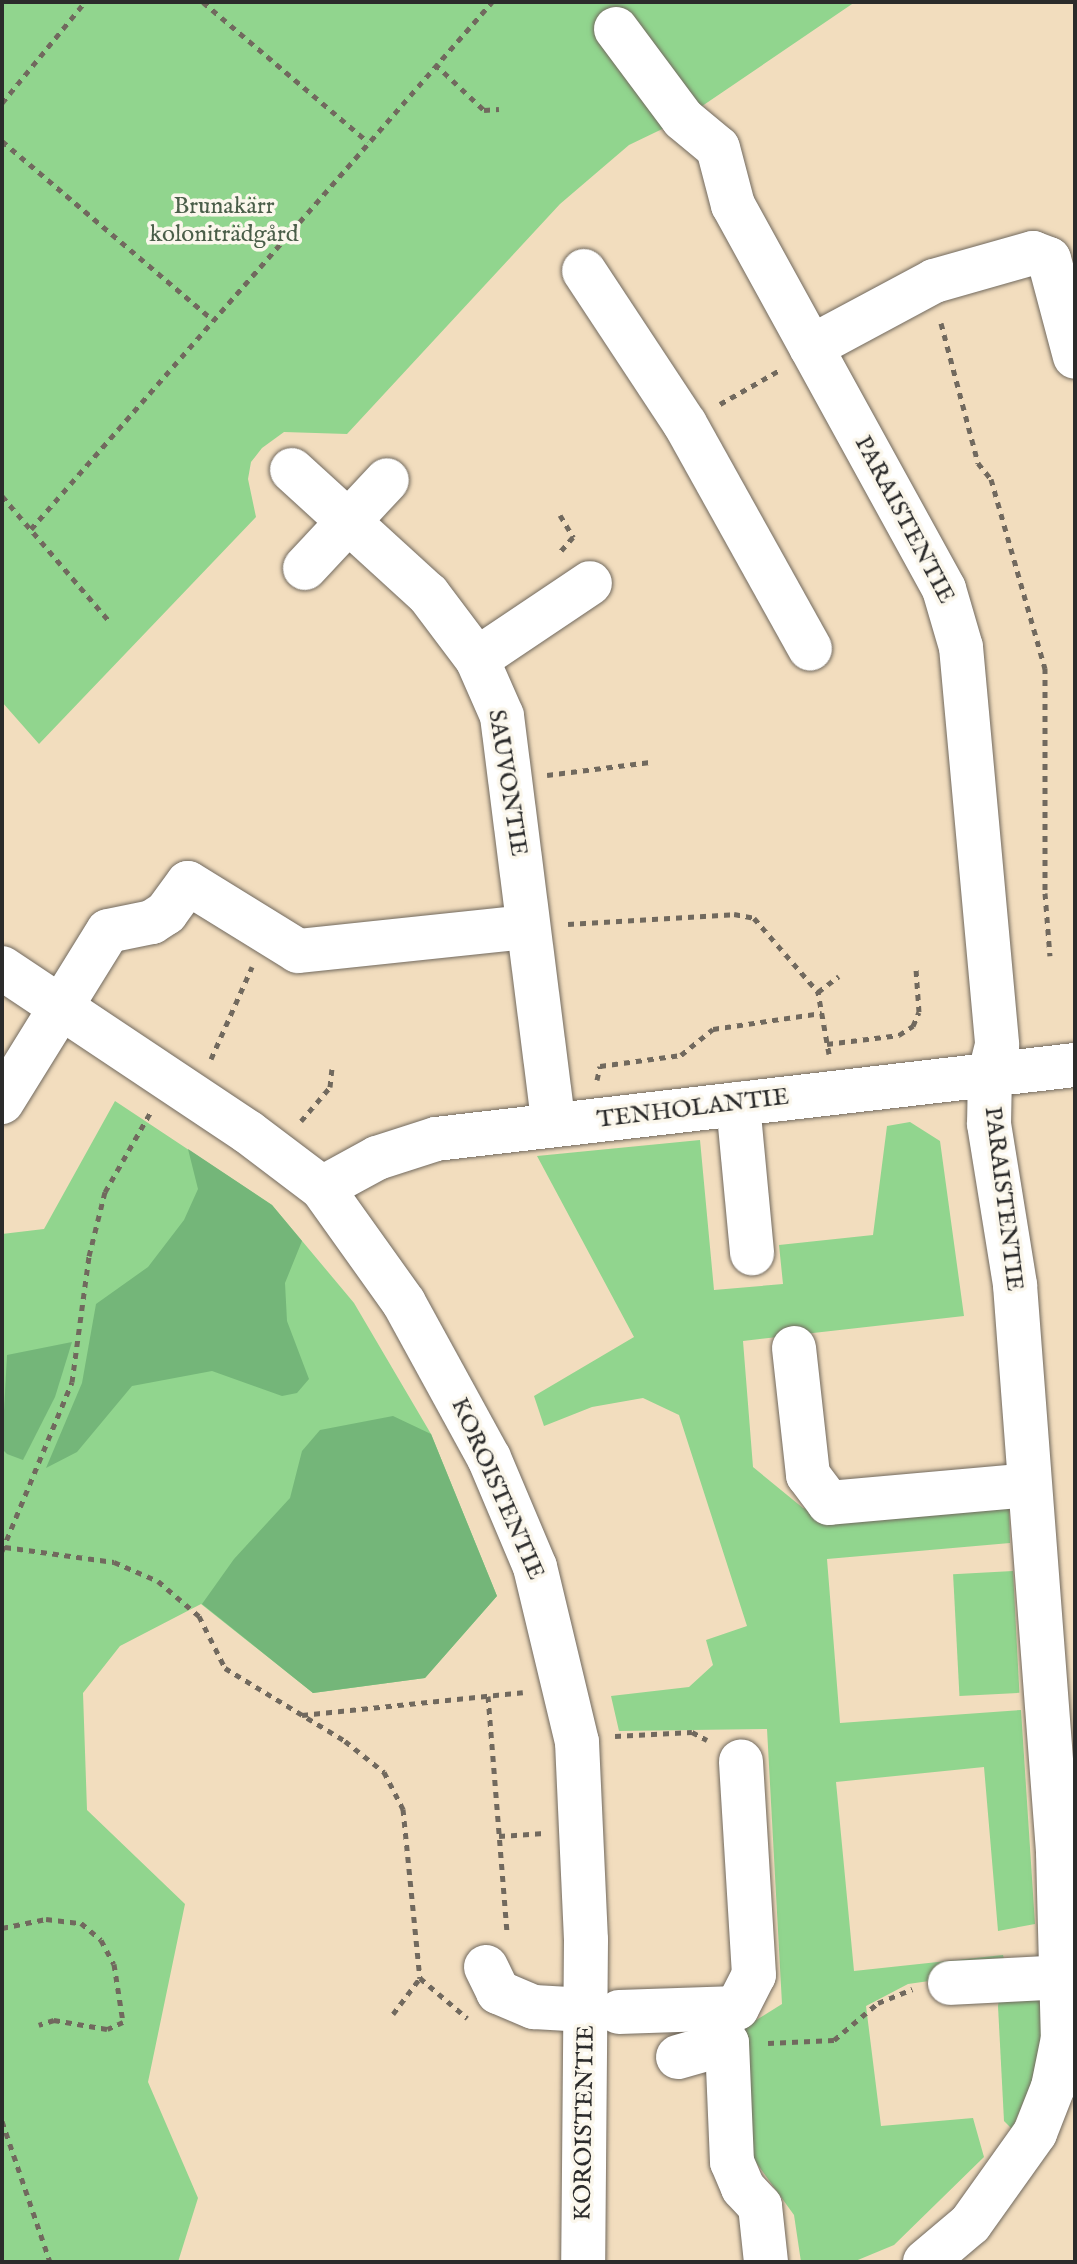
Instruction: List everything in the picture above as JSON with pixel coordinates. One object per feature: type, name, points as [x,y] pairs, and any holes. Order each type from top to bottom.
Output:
[{"type":"street","name":"PARAISTENTIE","points":[[616,29],[683,119],[718,148],[733,205],[955,617],[997,1045],[990,1073],[990,1143],[1015,1285],[1063,1977],[1063,2038],[1053,2087],[1035,2133],[970,2224],[925,2262]]},
{"type":"street","points":[[811,347],[934,281],[1003,258],[1033,253],[1049,259],[1075,357]]},
{"type":"street","points":[[584,271],[685,424],[810,649]]},
{"type":"street","name":"SAUVONTIE","points":[[292,470],[428,594],[477,659],[502,716],[554,1125]]},
{"type":"street","points":[[305,568],[387,480]]},
{"type":"street","points":[[477,659],[590,583]]},
{"type":"street","points":[[7,1087],[62,1008],[108,931],[159,918],[188,883],[298,951],[527,927]]},
{"type":"street","name":"KOROISTENTIE","points":[[2,968],[248,1132],[322,1188],[380,1266],[440,1363],[489,1458],[535,1567],[577,1742],[602,2011],[583,2262]]},
{"type":"street","name":"TENHOLANTIE","points":[[322,1188],[377,1158],[436,1139],[1075,1065]]},
{"type":"street","points":[[738,1104],[752,1253]]},
{"type":"street","points":[[794,1348],[808,1475],[829,1503],[1029,1485]]},
{"type":"street","points":[[497,1958],[498,1992],[534,2007],[602,2011],[737,2008],[754,1975],[741,1761]]},
{"type":"street","points":[[950,1983],[1063,1977]]},
{"type":"street","points":[[678,2057],[727,2043],[732,2162],[743,2188],[760,2206],[766,2262]]},
{"type":"path","points":[[2,103],[85,2]]},
{"type":"path","points":[[203,2],[368,142]]},
{"type":"path","points":[[31,529],[492,2]]},
{"type":"path","points":[[435,64],[484,110],[499,109]]},
{"type":"path","points":[[2,141],[212,319]]},
{"type":"path","points":[[934,281],[978,463],[991,479],[1045,668],[1045,893],[1050,956]]},
{"type":"path","points":[[685,424],[811,347]]},
{"type":"path","points":[[2,496],[110,622]]},
{"type":"path","points":[[511,779],[650,762]]},
{"type":"path","points":[[527,927],[698,915],[754,918],[818,992],[830,1057]]},
{"type":"path","points":[[211,1059],[256,959]]},
{"type":"path","points":[[827,1044],[899,1035],[913,1026],[919,1012],[916,969]]},
{"type":"path","points":[[818,992],[839,976]]},
{"type":"path","points":[[595,1087],[600,1066],[681,1055],[713,1029],[822,1013]]},
{"type":"path","points":[[300,1121],[330,1087],[332,1069]]},
{"type":"path","points":[[144,1121],[105,1192],[89,1256],[72,1382],[3,1549],[114,1562],[158,1581],[199,1616],[225,1668],[384,1772],[403,1809],[420,1978],[461,2016],[475,2022]]},
{"type":"path","points":[[300,1715],[521,1692]]},
{"type":"path","points":[[488,1696],[499,1836],[497,1958]]},
{"type":"path","points":[[608,1737],[692,1732],[741,1761]]},
{"type":"path","points":[[499,1836],[549,1832]]},
{"type":"path","points":[[2,1928],[46,1919],[81,1923],[101,1940],[114,1964],[123,2022],[107,2029],[54,2020],[39,2025]]},
{"type":"path","points":[[393,2014],[420,1978]]},
{"type":"path","points":[[727,2043],[834,2040],[896,1994],[950,1983]]},
{"type":"path","points":[[2,2121],[50,2262]]},
{"type":"green space","name":"Brunakärr koloniträdgård","points":[[2,2],[855,2],[683,119],[629,145],[560,204],[347,434],[284,432],[262,448],[251,462],[248,479],[256,517],[39,744],[2,702]]},
{"type":"green space","points":[[115,1101],[272,1205],[354,1303],[431,1434],[497,1596],[425,1678],[313,1693],[201,1604],[120,1646],[83,1693],[87,1810],[185,1904],[148,2082],[198,2198],[178,2262],[2,2262],[2,1234],[44,1229]]},
{"type":"green space","points":[[910,1122],[940,1141],[964,1316],[743,1341],[753,1467],[803,1508],[825,1514],[1009,1502],[1010,1543],[827,1559],[840,1723],[1021,1710],[1035,1924],[998,1931],[984,1767],[836,1782],[854,1971],[1003,1955],[1007,1970],[908,1984],[866,2006],[881,2126],[973,2118],[984,2157],[894,2245],[853,2262],[801,2262],[794,2215],[750,2154],[737,2032],[782,2004],[767,1729],[619,1731],[611,1696],[689,1687],[713,1665],[706,1640],[747,1626],[679,1415],[643,1398],[592,1407],[544,1426],[534,1396],[634,1337],[537,1156],[700,1140],[714,1290],[783,1284],[779,1245],[873,1235],[887,1126]]},
{"type":"green space","points":[[188,1149],[272,1205],[302,1241],[285,1283],[287,1321],[309,1379],[297,1393],[282,1396],[212,1371],[132,1386],[77,1452],[46,1468],[82,1383],[96,1304],[148,1267],[184,1220],[198,1189]]},
{"type":"green space","points":[[72,1342],[55,1397],[23,1460],[7,1454],[2,1449],[7,1355]]},
{"type":"green space","points":[[393,1416],[431,1434],[497,1596],[425,1678],[313,1693],[202,1604],[234,1559],[290,1498],[302,1451],[320,1430]]},
{"type":"green space","points":[[1013,1571],[1019,1693],[959,1696],[953,1574]]},
{"type":"green space","points":[[1032,1990],[1047,2008],[1032,2082],[1012,2129],[1004,2121],[998,2006],[999,2000]]}]
